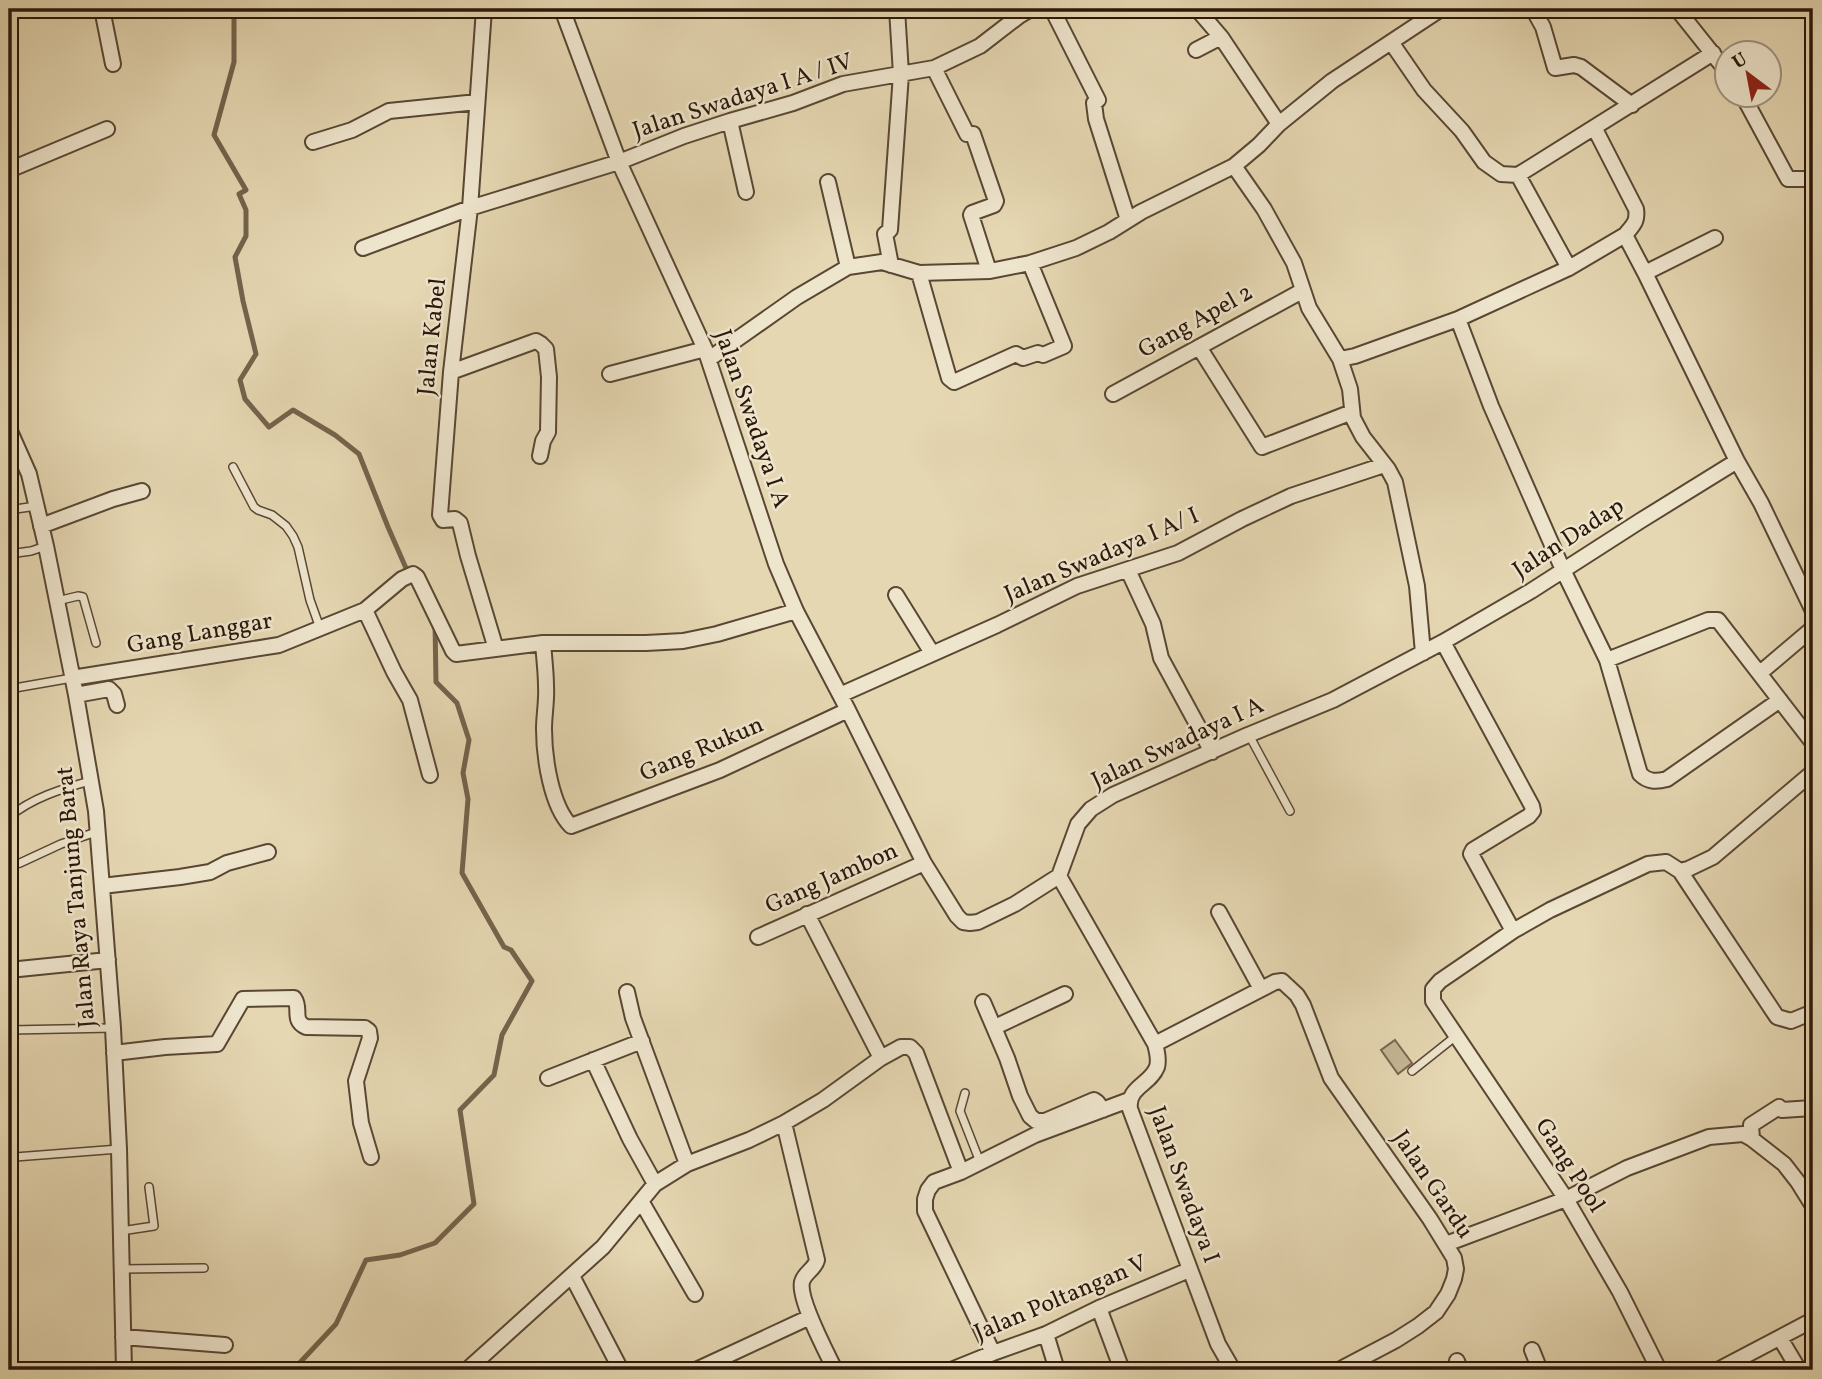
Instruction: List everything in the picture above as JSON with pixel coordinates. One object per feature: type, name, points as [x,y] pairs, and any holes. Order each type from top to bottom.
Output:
[{"type":"street","points":[[102,9],[113,64]]},
{"type":"street","name":"Jalan Kabel","points":[[484,9],[470,208],[451,372],[440,515],[443,520],[455,519],[460,523],[496,649]]},
{"type":"street","name":"Jalan Swadaya I A","points":[[562,9],[619,162],[707,354],[772,552],[796,611],[924,863],[963,922],[978,922],[1015,904],[1059,876],[1078,824],[1091,809],[1113,795],[1333,700],[1423,653]]},
{"type":"street","points":[[891,265],[885,234],[890,230],[901,74],[897,9]]},
{"type":"street","name":"Jalan Swadaya I A / IV","points":[[363,248],[470,208],[619,162],[684,136],[793,103],[842,84],[934,68],[980,46],[1031,9]]},
{"type":"street","points":[[1052,9],[1098,100],[1094,103],[1096,119],[1128,220]]},
{"type":"street","points":[[1197,9],[1221,37],[1279,124]]},
{"type":"street","points":[[1533,9],[1543,27],[1555,68],[1580,66],[1632,105]]},
{"type":"street","points":[[1391,42],[1424,90],[1462,131],[1484,162],[1501,174],[1518,175],[1713,53],[1676,9]]},
{"type":"street","points":[[610,374],[707,354],[848,267],[882,262],[919,273],[989,271],[1030,263],[1076,248],[1234,166],[1279,124],[1332,81],[1433,11]]},
{"type":"street","points":[[1196,50],[1221,37]]},
{"type":"street","points":[[934,68],[967,134],[973,134],[996,201],[994,205],[971,215],[989,271]]},
{"type":"street","points":[[313,142],[352,130],[388,111],[477,102]]},
{"type":"street","points":[[1750,108],[1788,179],[1813,179]]},
{"type":"street","points":[[730,121],[746,192]]},
{"type":"street","points":[[9,170],[107,129]]},
{"type":"street","points":[[1340,359],[1458,318],[1569,268],[1625,236],[1635,224],[1636,209],[1595,129]]},
{"type":"street","points":[[1234,166],[1264,209],[1294,262],[1309,308],[1340,359],[1350,389],[1353,418],[1395,482],[1409,542],[1423,653]]},
{"type":"street","points":[[1518,175],[1569,268]]},
{"type":"street","points":[[828,183],[848,267]]},
{"type":"street","points":[[1625,236],[1813,611]]},
{"type":"street","points":[[1645,273],[1715,238]]},
{"type":"street","points":[[919,273],[949,378],[956,382],[1016,354],[1023,358],[1038,353],[1045,355],[1064,345],[1030,263]]},
{"type":"street","name":"Gang Apel 2","points":[[1113,394],[1302,291]]},
{"type":"street","points":[[1458,318],[1492,406],[1563,570],[1607,660],[1640,774],[1646,779],[1667,779],[1780,700]]},
{"type":"street","points":[[451,372],[536,341],[541,344],[545,349],[549,377],[548,432],[542,441],[540,456]]},
{"type":"street","points":[[1199,347],[1262,447],[1352,412]]},
{"type":"street","name":"Jalan Raya Tanjung Barat","points":[[9,429],[14,451],[29,474],[37,505],[76,695],[99,831],[119,1149],[124,1370]]},
{"type":"street","name":"Jalan Dadap","points":[[1423,653],[1531,591],[1737,461]]},
{"type":"street","name":"Jalan Swadaya I A/ I","points":[[840,695],[998,625],[1077,586],[1178,553],[1291,496],[1384,465]]},
{"type":"street","points":[[41,526],[142,491]]},
{"type":"street","points":[[1128,570],[1153,624],[1161,658],[1212,752]]},
{"type":"street","name":"Gang Langgar","points":[[72,678],[279,645],[365,610],[406,577],[414,574],[455,653],[496,649]]},
{"type":"street","points":[[896,595],[932,653]]},
{"type":"street","points":[[365,610],[410,700],[430,775]]},
{"type":"street","points":[[496,649],[543,643],[682,641],[717,634],[796,611]]},
{"type":"street","points":[[1607,660],[1713,619],[1718,620],[1813,743]]},
{"type":"street","points":[[1760,673],[1813,628]]},
{"type":"street","points":[[1443,642],[1532,806],[1533,811],[1529,816],[1473,850],[1471,854],[1513,931],[1550,910],[1648,864],[1666,862],[1680,872],[1777,1017],[1791,1021],[1813,1012]]},
{"type":"street","name":"Gang Rukun","points":[[543,643],[546,754],[556,803],[571,825],[720,770],[848,710]]},
{"type":"street","points":[[76,695],[109,689],[114,694],[117,705]]},
{"type":"street","points":[[1680,872],[1713,857],[1811,779]]},
{"type":"street","points":[[102,886],[210,872],[228,863],[268,852]]},
{"type":"street","name":"Gang Jambon","points":[[758,937],[924,863]]},
{"type":"street","points":[[1059,876],[1155,1044],[1261,989],[1220,912]]},
{"type":"street","points":[[807,914],[881,1058]]},
{"type":"street","name":"Gang Pool","points":[[1513,931],[1440,981],[1432,993],[1433,1001],[1566,1199],[1620,1292],[1659,1370]]},
{"type":"street","points":[[9,970],[108,960]]},
{"type":"street","name":"Jalan Gardu","points":[[1261,989],[1283,981],[1297,995],[1331,1078],[1430,1219],[1454,1258],[1454,1279],[1436,1312],[1396,1340],[1339,1370]]},
{"type":"street","points":[[627,992],[687,1164]]},
{"type":"street","points":[[995,1027],[1065,994]]},
{"type":"street","points":[[114,1054],[217,1044],[243,999],[294,998],[297,1002],[298,1020],[306,1027],[365,1028],[369,1031],[370,1038],[356,1081],[361,1123],[371,1157]]},
{"type":"street","points":[[983,1002],[1030,1116],[1036,1121],[1045,1121],[1094,1100],[1103,1110]]},
{"type":"street","points":[[548,1078],[642,1041]]},
{"type":"street","name":"Jalan Swadaya I","points":[[1155,1044],[1157,1067],[1143,1086],[1132,1093],[1129,1100],[1130,1109],[1218,1344],[1233,1370]]},
{"type":"street","points":[[467,1370],[603,1247],[655,1184],[687,1164],[784,1123],[823,1100],[881,1058],[906,1046],[916,1053],[961,1172]]},
{"type":"street","points":[[593,1060],[630,1139],[655,1184]]},
{"type":"street","points":[[993,1353],[925,1211],[928,1190],[934,1182],[961,1172],[1035,1135],[1129,1100]]},
{"type":"street","points":[[1752,1139],[1751,1125],[1779,1107],[1782,1110],[1813,1108]]},
{"type":"street","points":[[784,1123],[817,1260],[816,1266],[802,1283],[802,1291],[810,1317],[835,1370]]},
{"type":"street","points":[[1446,1244],[1566,1199],[1627,1168],[1709,1137],[1743,1134],[1752,1139],[1784,1164],[1813,1206]]},
{"type":"street","points":[[641,1201],[695,1294]]},
{"type":"street","name":"Jalan Poltangan V","points":[[951,1370],[1046,1334],[1189,1270]]},
{"type":"street","points":[[572,1276],[621,1370]]},
{"type":"street","points":[[1099,1308],[1122,1370]]},
{"type":"street","points":[[696,1370],[810,1317]]},
{"type":"street","points":[[1718,1370],[1813,1320]]},
{"type":"street","points":[[1046,1334],[1057,1370]]},
{"type":"street","points":[[123,1337],[225,1345]]},
{"type":"street","points":[[1780,1338],[1799,1370]]},
{"type":"street","points":[[1532,1350],[1540,1370]]},
{"type":"lane","points":[[233,467],[254,506],[272,515],[286,526],[293,536],[320,629]]},
{"type":"lane","points":[[9,510],[37,505]]},
{"type":"lane","points":[[9,554],[46,546]]},
{"type":"lane","points":[[57,601],[83,597],[96,643]]},
{"type":"lane","points":[[9,689],[72,678]]},
{"type":"lane","points":[[1248,735],[1290,811]]},
{"type":"lane","points":[[9,817],[34,800],[91,780]]},
{"type":"lane","points":[[9,866],[99,831]]},
{"type":"lane","points":[[10,1030],[113,1028]]},
{"type":"lane","points":[[1412,1071],[1455,1036]]},
{"type":"lane","points":[[965,1093],[960,1111],[980,1162]]},
{"type":"lane","points":[[15,1157],[119,1149]]},
{"type":"lane","points":[[121,1231],[154,1226],[149,1187]]},
{"type":"lane","points":[[122,1269],[204,1268]]},
{"type":"shaded area","points":[[1395,1040],[1412,1063],[1398,1074],[1381,1050]]},
{"type":"waterway","points":[[234,9],[234,62],[214,135],[246,190],[239,194],[246,210],[246,236],[235,257],[256,354],[240,380],[245,399],[269,427],[293,410],[335,435],[359,454],[409,575]]},
{"type":"waterway","points":[[293,1370],[336,1324],[366,1260],[400,1255],[435,1243],[474,1204],[460,1110],[494,1075],[502,1035],[532,981],[511,950],[504,947],[462,873],[468,799],[463,773],[469,740],[457,703],[436,682],[435,623]]}]
